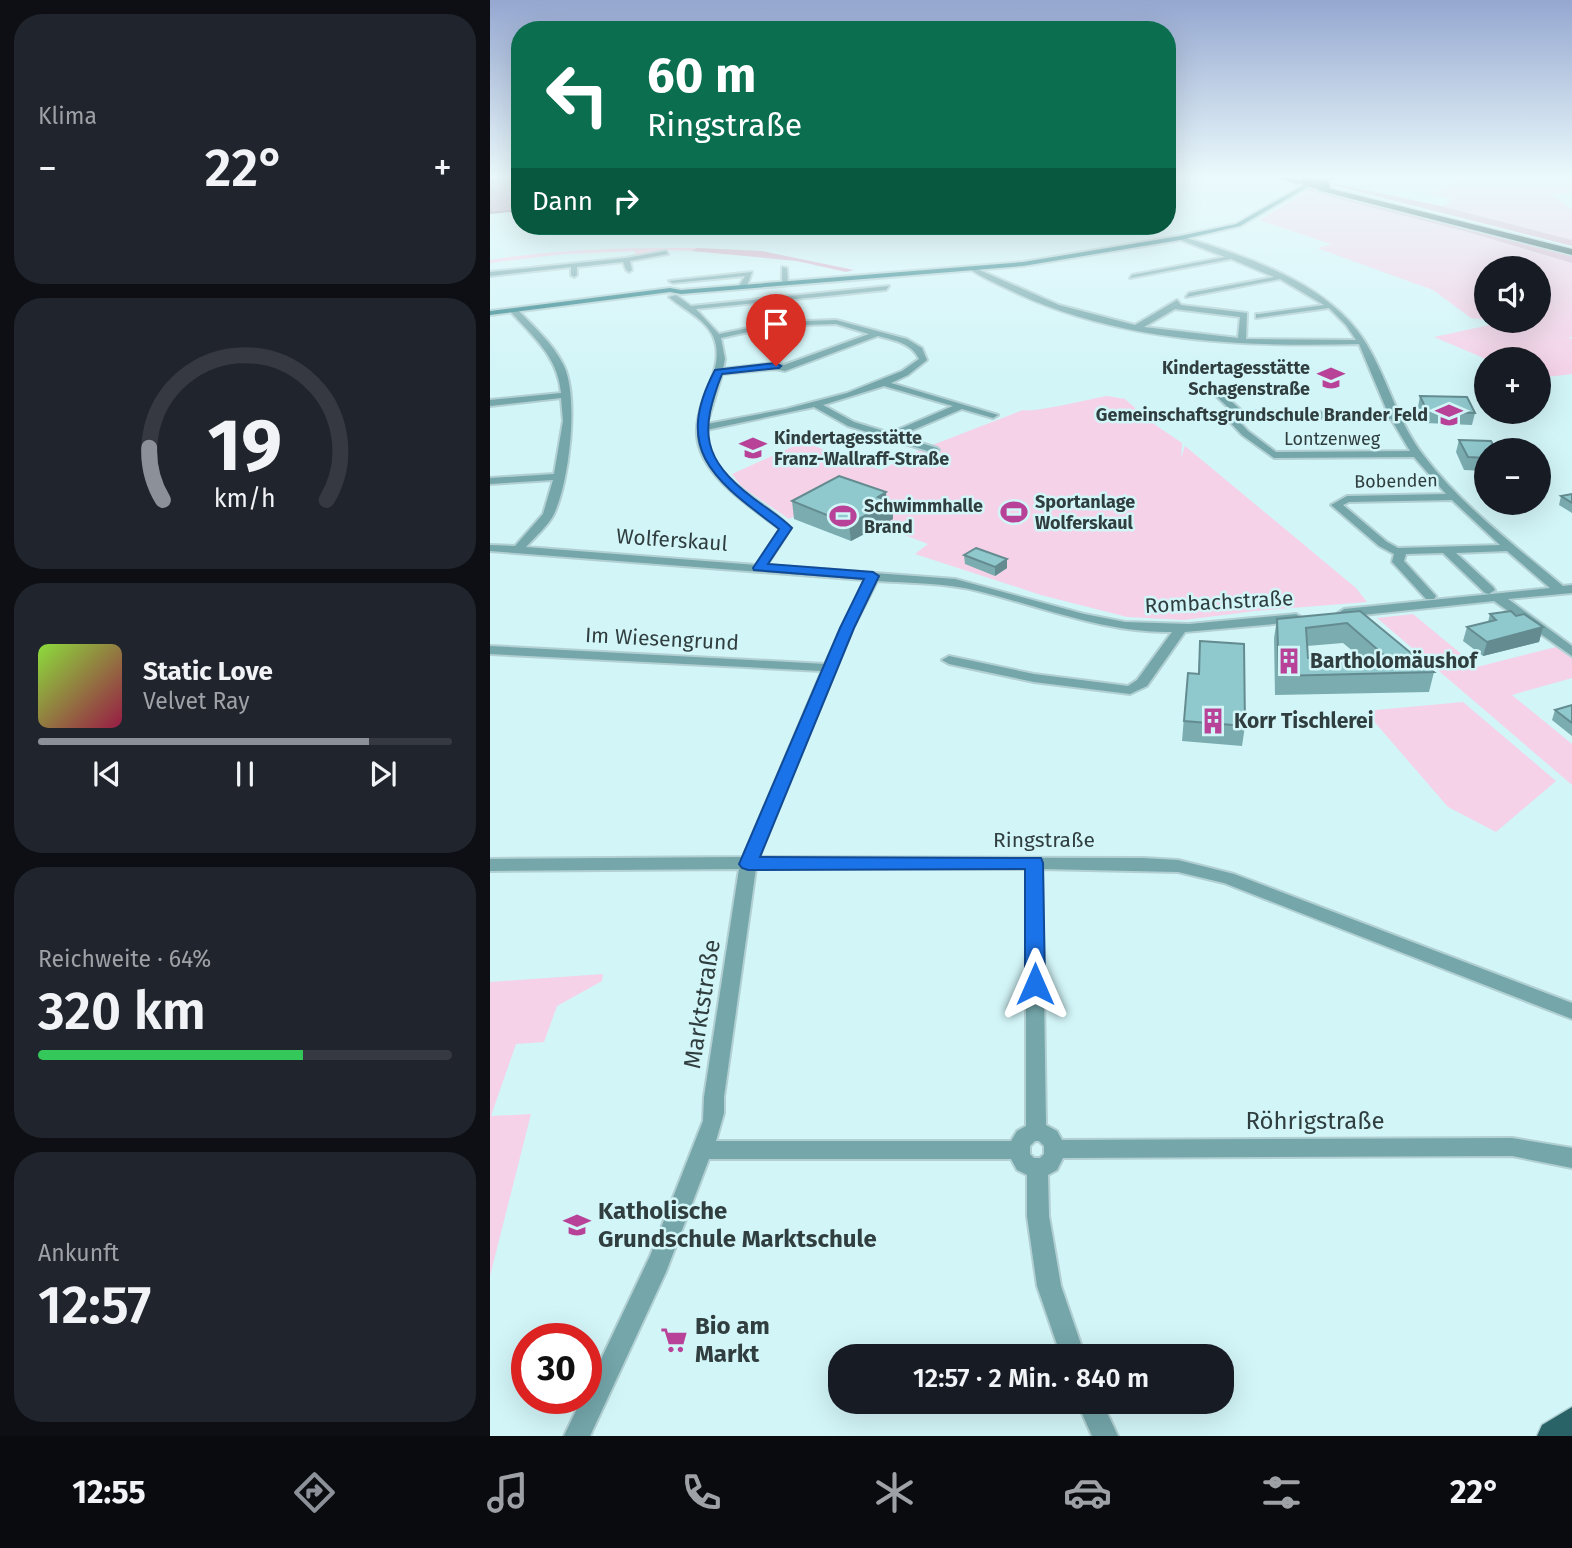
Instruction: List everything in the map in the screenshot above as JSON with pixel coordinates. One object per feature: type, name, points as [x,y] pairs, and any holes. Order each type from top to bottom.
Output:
[{"type":"highway","points":[[1541,242],[1572,250]]},
{"type":"main road","points":[[1553,1436],[1572,1423]]},
{"type":"street","points":[[490,313],[658,293],[662,297],[671,293],[743,286],[974,269],[1156,242]]},
{"type":"street","points":[[1190,242],[1279,278],[1330,306],[1362,342],[1374,361],[1394,416],[1418,454],[1456,497],[1510,548],[1566,590]]},
{"type":"street","points":[[490,274],[626,260],[666,253]]},
{"type":"street","points":[[1132,277],[1230,258]]},
{"type":"street","points":[[511,280],[516,259]]},
{"type":"street","points":[[626,260],[629,270]]},
{"type":"street","points":[[574,265],[574,275]]},
{"type":"street","points":[[670,268],[673,281],[671,293]]},
{"type":"street","points":[[784,268],[786,283]]},
{"type":"street","points":[[974,269],[1053,306],[1138,327],[1242,340],[1362,342]]},
{"type":"street","points":[[673,281],[750,273],[743,286]]},
{"type":"street","points":[[1189,295],[1279,278]]},
{"type":"street","points":[[689,308],[886,288]]},
{"type":"street","points":[[671,293],[719,336],[723,354],[705,404],[701,428],[704,449],[729,485],[786,528],[759,568]]},
{"type":"street","points":[[1138,327],[1175,304],[1244,315],[1242,340]]},
{"type":"street","points":[[1259,316],[1330,306]]},
{"type":"street","points":[[513,310],[551,351],[564,379],[568,421],[548,515],[519,549]]},
{"type":"street","points":[[701,428],[813,404],[883,383],[912,370],[923,360],[919,350],[904,341],[836,322],[776,324],[719,336]]},
{"type":"street","points":[[718,372],[776,366],[785,368],[876,334]]},
{"type":"street","points":[[883,383],[993,415]]},
{"type":"street","name":"Lontzenweg","points":[[1219,395],[1240,414]]},
{"type":"street","points":[[490,403],[566,396]]},
{"type":"street","points":[[813,404],[839,419],[934,450]]},
{"type":"street","points":[[891,436],[959,407]]},
{"type":"street","name":"Lontzenweg","points":[[1394,416],[1240,414],[1230,417],[1230,420],[1274,455],[1418,454]]},
{"type":"street","points":[[490,481],[558,477]]},
{"type":"street","name":"Bobenden","points":[[1456,497],[1347,499],[1337,503],[1339,510],[1387,547],[1401,551],[1510,548]]},
{"type":"street","name":"Wolferskaul","points":[[490,548],[873,576]]},
{"type":"street","points":[[1446,550],[1493,594],[1572,652]]},
{"type":"street","points":[[1401,551],[1398,562],[1430,596]]},
{"type":"street","points":[[748,864],[847,628],[873,576]]},
{"type":"street","name":"Rombachstraße","points":[[873,576],[985,589],[1106,622],[1141,627],[1181,628],[1304,617]]},
{"type":"street","points":[[1331,614],[1493,594],[1566,590]]},
{"type":"street","points":[[949,660],[1034,678],[1130,690],[1142,683],[1181,628]]},
{"type":"street","name":"Im Wiesengrund","points":[[490,650],[832,668]]},
{"type":"street","points":[[1034,863],[1036,1132]]},
{"type":"street","name":"Ringstraße","points":[[490,865],[1034,863],[1178,866],[1228,878],[1572,1010]]},
{"type":"street","name":"Marktstraße","points":[[577,1436],[676,1227],[716,1109],[714,1097],[748,864]]},
{"type":"street","points":[[1036,1132],[1047,1135],[1056,1149],[1050,1163],[1037,1167],[1024,1163],[1018,1150],[1023,1138],[1036,1132]]},
{"type":"street","name":"Röhrigstraße","points":[[1056,1149],[1512,1147],[1553,1152],[1572,1158]]},
{"type":"street","points":[[701,1150],[1018,1150]]},
{"type":"street","points":[[1037,1167],[1038,1216],[1049,1286],[1069,1344]]},
{"type":"street","points":[[1095,1414],[1105,1436]]},
{"type":"shaded area","points":[[1325,242],[1501,242],[1548,256],[1474,256],[1474,318],[1433,290],[1317,248],[1331,245]]},
{"type":"shaded area","points":[[1501,242],[1525,242],[1572,254],[1572,263]]},
{"type":"shaded area","points":[[1556,242],[1572,242],[1572,246]]},
{"type":"shaded area","points":[[697,248],[692,251],[663,250],[635,256],[635,251],[564,254],[490,263],[490,260],[567,251]]},
{"type":"shaded area","points":[[697,248],[762,251],[854,270],[846,272],[797,261],[692,251]]},
{"type":"shaded area","points":[[1551,257],[1572,263],[1572,337],[1568,337],[1572,339],[1572,374],[1551,376],[1551,347],[1474,347],[1474,354],[1434,337],[1474,328],[1474,333],[1551,333]]},
{"type":"shaded area","name":"Sportanlage Wolferskaul","points":[[1107,396],[1125,399],[1151,422],[1182,443],[1181,458],[1185,446],[1356,588],[1367,602],[1184,620],[1127,617],[1041,595],[915,554],[928,544],[881,526],[841,493],[789,519],[742,487],[732,474],[803,442],[881,470],[922,449],[1023,410],[1050,408]]},
{"type":"shaded area","points":[[1413,614],[1477,667],[1556,647],[1572,658],[1572,678],[1512,695],[1572,744],[1572,785],[1377,618]]},
{"type":"shaded area","points":[[1463,702],[1556,781],[1496,832],[1448,807],[1365,711]]},
{"type":"shaded area","points":[[603,974],[602,981],[557,1006],[544,1042],[516,1044],[491,1116],[531,1114],[490,1276],[490,982]]},
{"type":"building","points":[[1420,396],[1467,397],[1474,413],[1427,411]]},
{"type":"building","points":[[1459,440],[1474,440],[1474,457],[1468,457]]},
{"type":"building","points":[[839,476],[886,492],[878,497],[892,502],[849,524],[792,501]]},
{"type":"building","points":[[1572,494],[1572,503],[1561,496]]},
{"type":"building","points":[[976,548],[1007,559],[995,567],[964,555]]},
{"type":"building","points":[[1360,611],[1434,672],[1279,676],[1277,619]],"holes":[[[1347,623],[1385,656],[1308,658],[1306,628]]]},
{"type":"building","points":[[1511,611],[1516,616],[1524,614],[1543,627],[1487,642],[1467,627],[1496,620],[1490,614]]},
{"type":"building","name":"Korr Tischlerei","points":[[1200,641],[1244,644],[1245,726],[1184,721],[1188,673],[1199,674]]},
{"type":"building","points":[[1572,705],[1572,723],[1555,710]]},
{"type":"place","name":"Kindertagesstätte Schagenstraße","points":[[1331,378]]},
{"type":"place","name":"Gemeinschaftsgrundschule Brander Feld","points":[[1449,415]]},
{"type":"place","name":"Kindertagesstätte Franz-Wallraff-Straße","points":[[753,448]]},
{"type":"place","name":"Sportanlage Wolferskaul","points":[[1014,512]]},
{"type":"place","name":"Schwimmhalle Brand","points":[[843,516]]},
{"type":"place","name":"Bartholomäushof","points":[[1289,661]]},
{"type":"place","name":"Korr Tischlerei","points":[[1213,721]]},
{"type":"place","name":"Katholische Grundschule Marktschule","points":[[577,1225]]},
{"type":"place","name":"Bio am Markt","points":[[674,1340]]},
{"type":"route","points":[[776,366],[718,372],[705,404],[701,428],[704,449],[729,485],[786,528],[784,535],[759,568],[873,576],[847,628],[748,864],[1034,863],[1035,984]]}]
